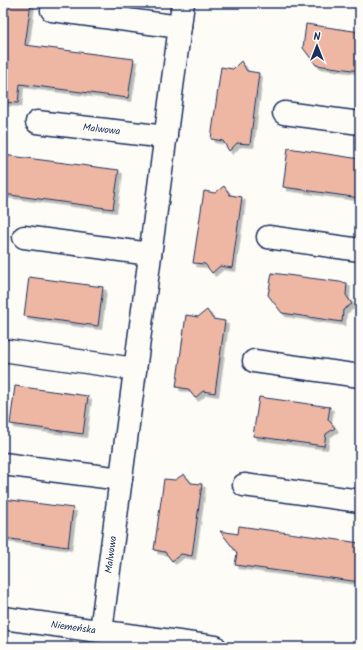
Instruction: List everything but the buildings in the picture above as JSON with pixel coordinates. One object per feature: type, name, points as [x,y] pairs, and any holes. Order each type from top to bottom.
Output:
[{"type":"street","name":"Malwowa","points":[[101,631],[183,3]]},
{"type":"street","points":[[52,10],[180,26]]},
{"type":"street","points":[[284,113],[360,124]]},
{"type":"street","name":"Malwowa","points":[[37,122],[166,137]]},
{"type":"street","points":[[24,237],[150,254]]},
{"type":"street","points":[[268,238],[360,250]]},
{"type":"street","points":[[9,351],[135,369]]},
{"type":"street","points":[[254,361],[360,376]]},
{"type":"street","points":[[3,464],[121,479]]},
{"type":"street","points":[[244,485],[360,501]]},
{"type":"street","name":"Niemeńska","points":[[3,618],[215,647]]}]
